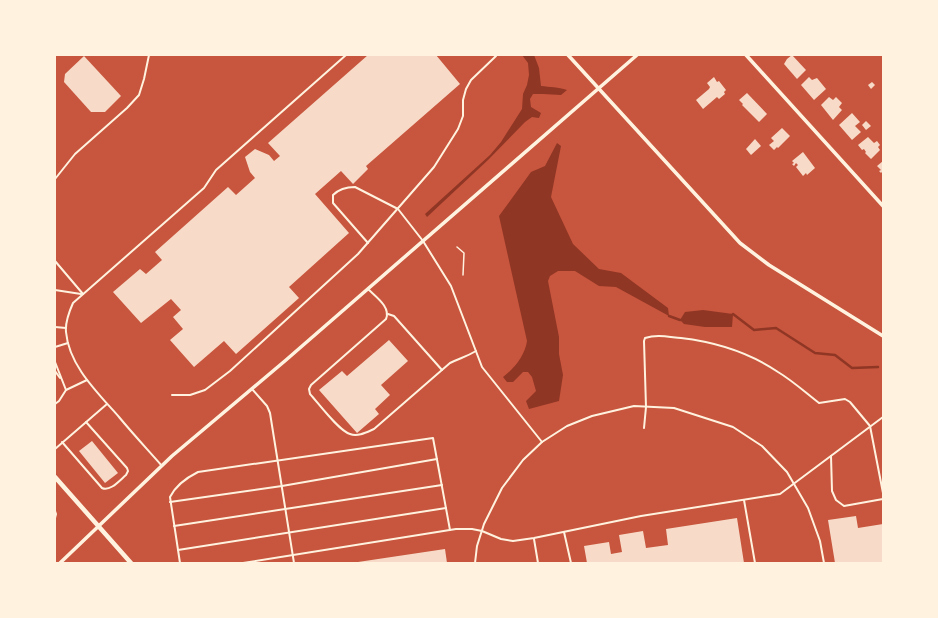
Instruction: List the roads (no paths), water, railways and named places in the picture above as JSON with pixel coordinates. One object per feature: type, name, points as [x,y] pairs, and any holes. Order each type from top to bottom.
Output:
[{"type":"street","points":[[568,55],[740,243],[769,265],[883,336]]},
{"type":"street","points":[[60,563],[98,525],[162,466],[637,55]]},
{"type":"street","points":[[746,55],[883,206]]},
{"type":"street","points":[[55,477],[132,563]]},
{"type":"lane","points":[[55,179],[75,154],[127,108],[139,95],[149,55]]},
{"type":"lane","points":[[162,466],[107,404],[87,380],[76,363],[68,343],[66,328],[68,315],[73,303],[204,188],[216,170],[346,55]]},
{"type":"lane","points":[[172,395],[190,395],[205,390],[230,371],[358,254],[434,167],[458,129],[462,116],[463,100],[466,89],[471,80],[496,56],[494,55]]},
{"type":"lane","points":[[368,243],[333,203],[332,195],[342,189],[349,187],[356,188],[398,209],[423,241],[451,286],[482,367],[542,442]]},
{"type":"lane","points":[[55,261],[83,294]]},
{"type":"lane","points":[[368,289],[387,309],[388,314],[386,319],[311,385],[309,389],[310,394],[343,431],[351,435],[365,433],[374,429],[450,363],[466,357],[476,351]]},
{"type":"lane","points":[[55,290],[83,294]]},
{"type":"lane","points":[[388,314],[394,316],[442,370]]},
{"type":"lane","points":[[55,327],[66,328]]},
{"type":"lane","points":[[644,428],[646,407],[645,338],[652,335],[701,341],[749,356],[779,372],[820,404],[845,399],[850,402],[870,426],[883,492]]},
{"type":"lane","points":[[55,347],[68,343]]},
{"type":"lane","points":[[55,362],[66,390]]},
{"type":"lane","points":[[55,371],[62,380]]},
{"type":"lane","points":[[55,404],[59,401],[66,390],[87,380]]},
{"type":"lane","points":[[252,389],[267,406],[270,413],[294,563]]},
{"type":"lane","points":[[55,448],[107,404]]},
{"type":"lane","points":[[475,563],[477,546],[482,531],[502,488],[522,460],[542,442],[567,426],[592,416],[634,406],[674,408],[733,427],[762,446],[787,472],[808,508],[820,541],[824,563]]},
{"type":"lane","points":[[243,563],[450,530],[472,529],[482,531],[501,539],[513,541],[641,516],[780,494],[883,417]]},
{"type":"lane","points":[[62,442],[104,490],[109,489],[126,474],[127,468],[86,422]]},
{"type":"lane","points":[[180,563],[170,497],[174,490],[186,479],[198,472],[433,438],[450,530]]},
{"type":"lane","points":[[831,456],[832,491],[836,500],[844,506],[883,499]]},
{"type":"lane","points":[[170,502],[282,486],[437,459]]},
{"type":"lane","points":[[174,526],[442,485]]},
{"type":"lane","points":[[744,500],[754,563]]},
{"type":"lane","points":[[178,550],[446,508]]},
{"type":"lane","points":[[55,510],[55,518]]},
{"type":"lane","points":[[564,532],[571,563]]},
{"type":"lane","points":[[534,538],[538,563]]},
{"type":"waterway","points":[[733,314],[754,330],[776,328],[815,353],[835,355],[852,368],[878,367]]},
{"type":"waterway","points":[[669,316],[680,320]]}]
